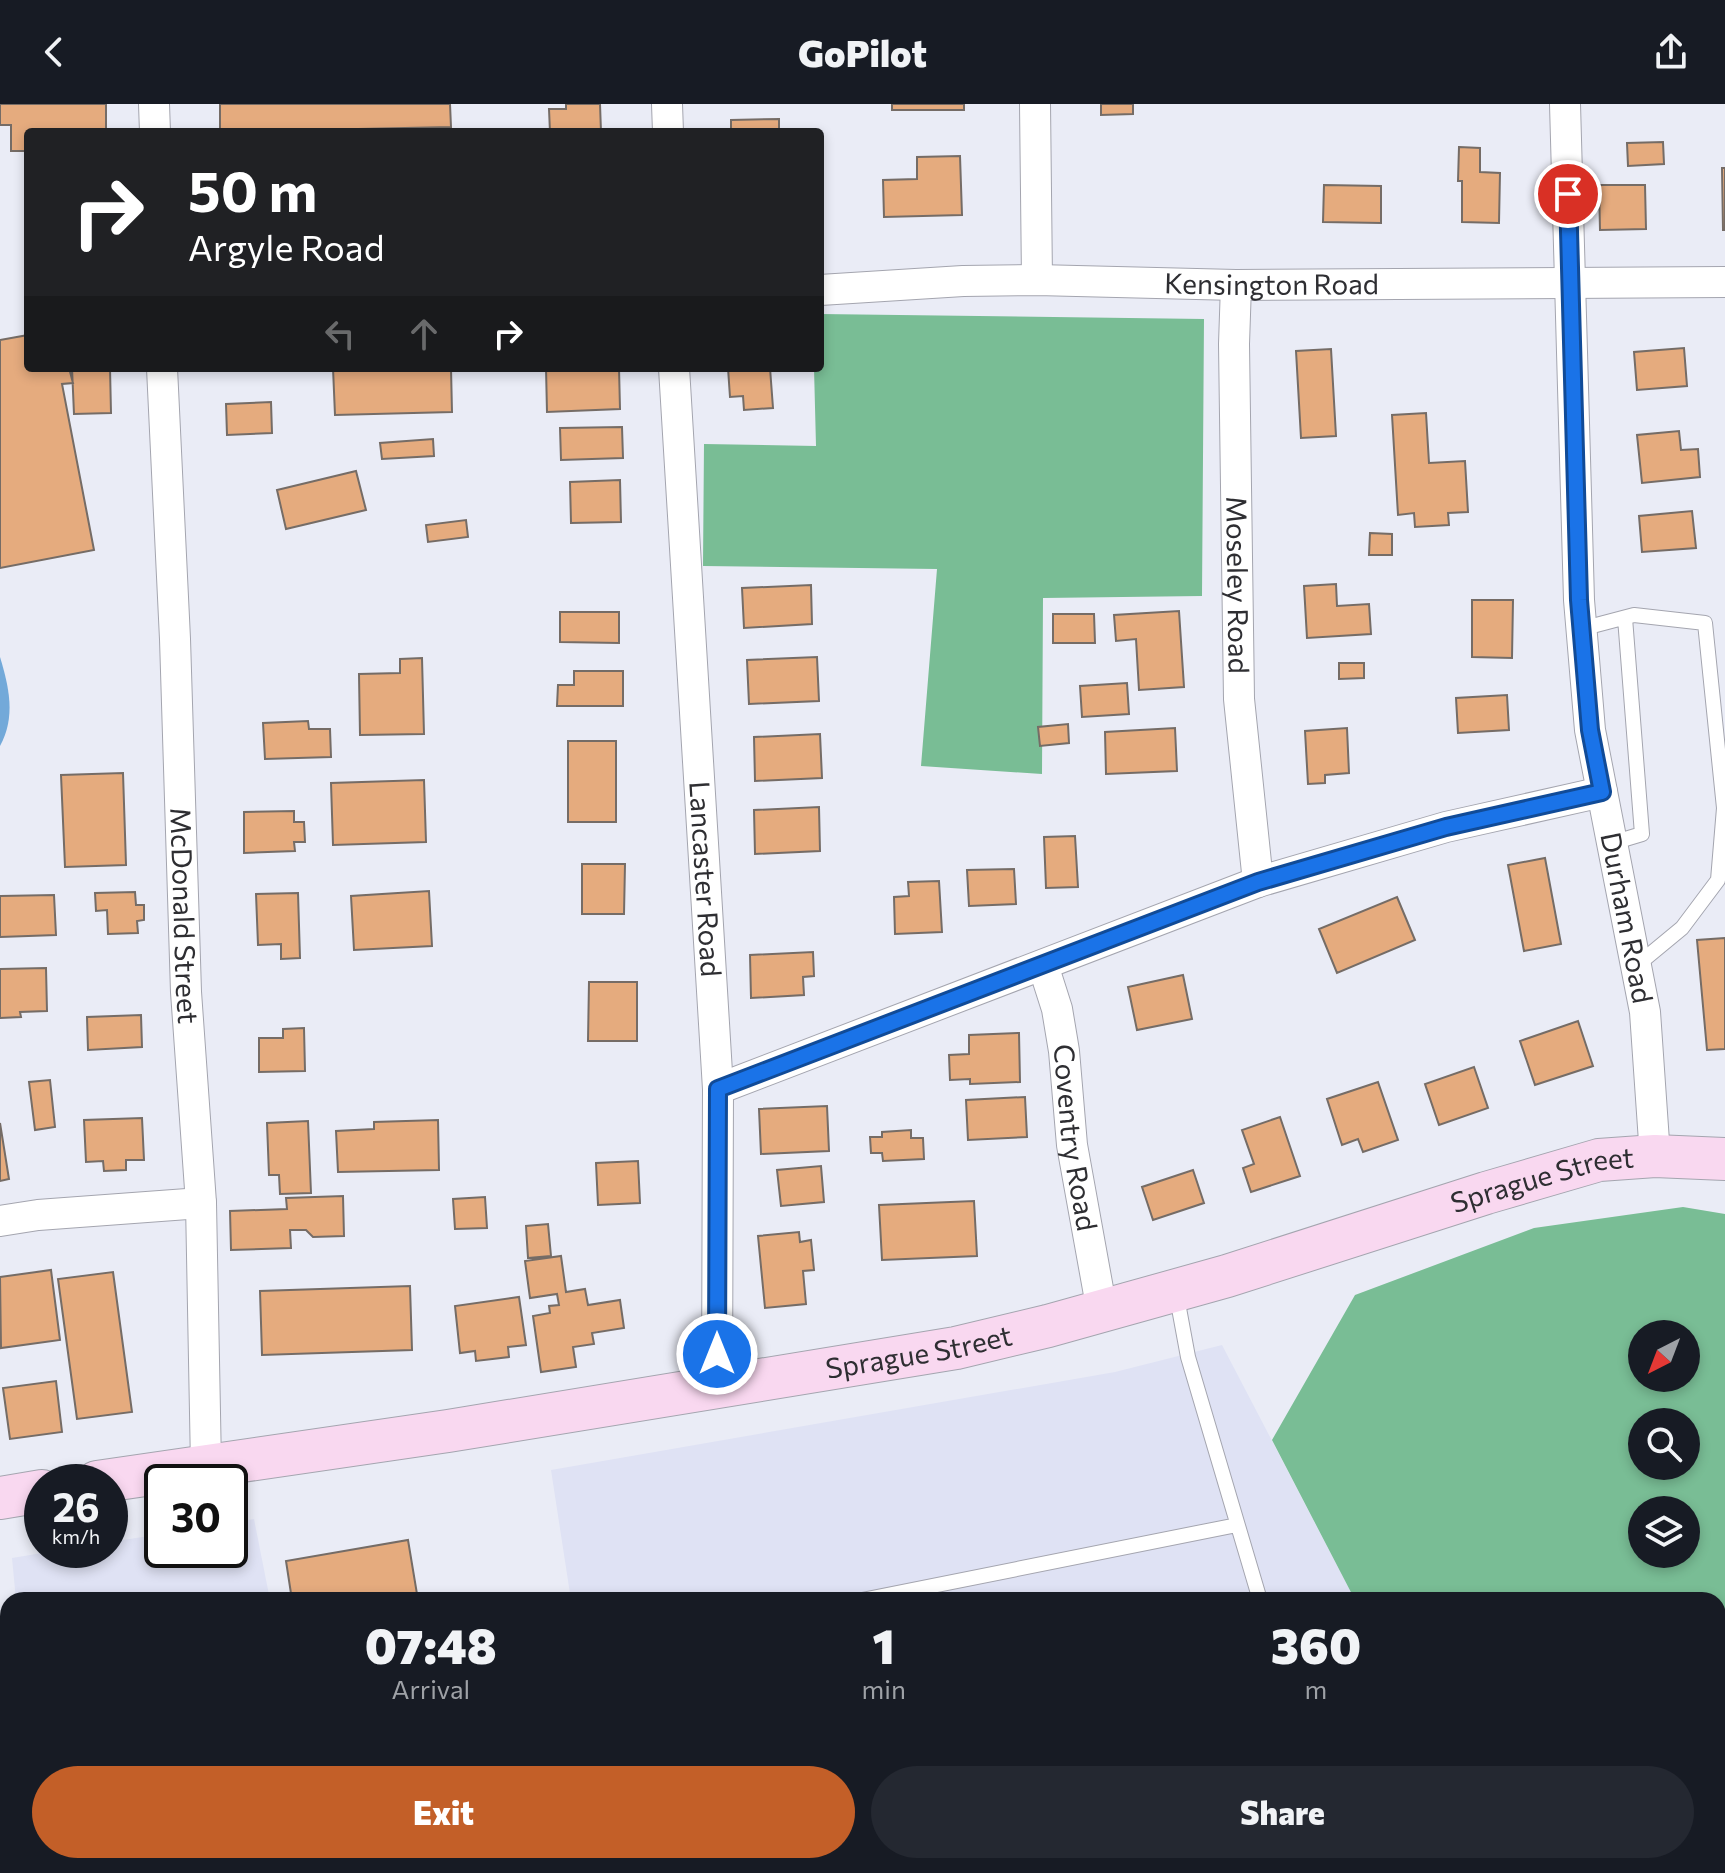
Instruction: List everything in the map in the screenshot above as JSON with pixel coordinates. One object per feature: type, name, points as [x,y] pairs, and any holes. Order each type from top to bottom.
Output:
[{"type":"main road","name":"Sprague Street","points":[[214,1464],[351,1447],[956,1348],[1175,1290],[1599,1160],[1655,1156],[1725,1159]]},
{"type":"main road","points":[[0,1498],[24,1494]]},
{"type":"street","points":[[154,104],[155,128]]},
{"type":"street","points":[[667,104],[668,128]]},
{"type":"street","points":[[1035,104],[1037,280]]},
{"type":"street","name":"Durham Road","points":[[1565,104],[1581,629],[1590,730],[1645,1012],[1655,1156]]},
{"type":"street","name":"Kensington Road","points":[[824,290],[1037,280],[1236,285],[1725,282]]},
{"type":"street","name":"Moseley Road","points":[[1236,285],[1234,344],[1239,699],[1258,882]]},
{"type":"street","name":"McDonald Street","points":[[162,372],[174,608],[186,992],[201,1203],[206,1464]]},
{"type":"street","name":"Lancaster Road","points":[[674,372],[718,1089],[717,1389]]},
{"type":"street","points":[[718,1089],[1258,882],[1446,827],[1602,792]]},
{"type":"street","name":"Coventry Road","points":[[1043,965],[1057,1009],[1072,1145],[1102,1311]]},
{"type":"street","points":[[0,1221],[38,1215],[201,1203]]},
{"type":"lane","points":[[1581,629],[1634,615],[1705,623],[1724,808],[1718,880],[1682,928],[1636,966]]},
{"type":"lane","points":[[1612,843],[1642,834],[1625,618]]},
{"type":"lane","points":[[1175,1290],[1188,1357],[1258,1592]]},
{"type":"lane","points":[[902,1592],[1237,1525]]},
{"type":"shaded area","points":[[1222,1345],[1351,1592],[570,1592],[551,1470],[1115,1372]]},
{"type":"shaded area","points":[[254,1519],[268,1592],[15,1592],[12,1558],[24,1556],[24,1568],[128,1568],[128,1539],[144,1537],[144,1568],[248,1568],[248,1520]]},
{"type":"green space","points":[[824,314],[1204,319],[1202,596],[1043,598],[1042,774],[921,766],[937,569],[703,566],[704,444],[816,446],[814,372],[824,372]]},
{"type":"green space","points":[[1683,1207],[1725,1214],[1725,1592],[1351,1592],[1272,1440],[1355,1295],[1534,1228]]},
{"type":"water","points":[[0,657],[8,691],[9,713],[0,746]]},
{"type":"building","points":[[0,104],[106,104],[106,128],[24,128],[24,151],[11,151],[11,125],[0,125]]},
{"type":"building","points":[[220,104],[450,104],[451,127],[220,128]]},
{"type":"building","points":[[566,104],[600,104],[601,128],[550,128],[549,109],[566,109]]},
{"type":"building","points":[[892,104],[964,104],[964,110],[892,110]]},
{"type":"building","points":[[1101,104],[1133,104],[1133,114],[1101,115]]},
{"type":"building","points":[[779,119],[779,128],[731,128],[731,120]]},
{"type":"building","points":[[1663,142],[1664,164],[1628,166],[1627,143]]},
{"type":"building","points":[[1459,147],[1480,148],[1480,172],[1500,173],[1499,223],[1462,222]]},
{"type":"building","points":[[960,156],[962,215],[884,217],[883,180],[917,179],[917,157]]},
{"type":"building","points":[[1722,168],[1725,168],[1725,230],[1723,230]]},
{"type":"building","points":[[1324,185],[1381,186],[1381,223],[1323,222]]},
{"type":"building","points":[[1599,185],[1645,185],[1646,229],[1600,230]]},
{"type":"building","points":[[24,336],[24,372],[70,372],[73,383],[62,384],[94,550],[0,568],[0,340]]},
{"type":"building","points":[[1684,348],[1687,386],[1637,390],[1634,352]]},
{"type":"building","points":[[1331,349],[1336,436],[1301,438],[1296,351]]},
{"type":"building","points":[[72,372],[110,372],[111,413],[74,414]]},
{"type":"building","points":[[333,372],[451,372],[452,412],[335,415]]},
{"type":"building","points":[[546,372],[619,372],[620,409],[547,412]]},
{"type":"building","points":[[728,372],[770,372],[773,408],[744,410],[743,396],[730,397]]},
{"type":"building","points":[[271,402],[272,433],[227,435],[226,404]]},
{"type":"building","points":[[1426,413],[1429,463],[1465,461],[1468,512],[1448,513],[1449,525],[1415,527],[1414,513],[1398,515],[1392,415]]},
{"type":"building","points":[[622,427],[623,458],[561,460],[560,428]]},
{"type":"building","points":[[1679,431],[1681,450],[1698,449],[1700,477],[1642,483],[1637,435]]},
{"type":"building","points":[[433,439],[434,456],[382,459],[380,443]]},
{"type":"building","points":[[356,471],[366,510],[286,529],[277,490]]},
{"type":"building","points":[[620,480],[621,522],[571,523],[570,482]]},
{"type":"building","points":[[1692,511],[1696,548],[1642,552],[1639,516]]},
{"type":"building","points":[[466,520],[468,537],[428,542],[426,525]]},
{"type":"building","points":[[1370,533],[1392,534],[1392,555],[1369,555]]},
{"type":"building","points":[[1336,584],[1337,606],[1369,604],[1371,634],[1307,638],[1304,586]]},
{"type":"building","points":[[811,585],[812,624],[744,628],[742,588]]},
{"type":"building","points":[[1472,600],[1513,600],[1512,658],[1472,657]]},
{"type":"building","points":[[1179,611],[1184,687],[1139,690],[1136,639],[1116,641],[1114,615]]},
{"type":"building","points":[[560,612],[619,612],[619,643],[560,642]]},
{"type":"building","points":[[1053,614],[1094,614],[1095,643],[1053,643]]},
{"type":"building","points":[[817,657],[819,701],[749,704],[747,660]]},
{"type":"building","points":[[422,658],[424,734],[360,735],[359,674],[400,673],[400,659]]},
{"type":"building","points":[[1339,663],[1364,663],[1364,678],[1339,679]]},
{"type":"building","points":[[574,671],[623,671],[623,706],[557,706],[558,685],[574,685]]},
{"type":"building","points":[[1127,683],[1129,714],[1082,717],[1080,686]]},
{"type":"building","points":[[1507,695],[1509,730],[1458,733],[1456,698]]},
{"type":"building","points":[[308,721],[309,729],[330,729],[331,757],[265,759],[263,723]]},
{"type":"building","points":[[1068,724],[1069,743],[1040,746],[1038,727]]},
{"type":"building","points":[[1175,728],[1177,771],[1106,774],[1105,732]]},
{"type":"building","points":[[1347,728],[1349,773],[1325,775],[1325,783],[1308,784],[1305,731]]},
{"type":"building","points":[[820,734],[822,778],[755,781],[754,737]]},
{"type":"building","points":[[568,741],[616,741],[616,822],[568,822]]},
{"type":"building","points":[[123,773],[126,865],[65,867],[61,775]]},
{"type":"building","points":[[424,780],[426,842],[333,845],[331,783]]},
{"type":"building","points":[[819,807],[820,851],[755,854],[754,810]]},
{"type":"building","points":[[294,811],[294,822],[304,822],[305,842],[294,842],[295,851],[244,853],[244,812]]},
{"type":"building","points":[[1075,836],[1078,887],[1046,888],[1044,837]]},
{"type":"building","points":[[1545,858],[1561,944],[1524,951],[1508,865]]},
{"type":"building","points":[[582,864],[625,864],[624,914],[582,914]]},
{"type":"building","points":[[1014,869],[1016,904],[969,906],[967,870]]},
{"type":"building","points":[[939,881],[942,932],[895,934],[894,897],[909,896],[908,882]]},
{"type":"building","points":[[429,891],[432,946],[354,950],[351,896]]},
{"type":"building","points":[[135,892],[136,905],[144,905],[144,920],[137,921],[138,933],[108,934],[107,910],[96,911],[95,893]]},
{"type":"building","points":[[298,893],[300,958],[281,959],[281,944],[258,945],[256,894]]},
{"type":"building","points":[[54,895],[56,935],[0,937],[0,896]]},
{"type":"building","points":[[1397,897],[1415,940],[1337,973],[1319,929]]},
{"type":"building","points":[[1725,938],[1725,1049],[1707,1050],[1697,940]]},
{"type":"building","points":[[813,952],[814,976],[803,977],[804,995],[751,998],[750,955]]},
{"type":"building","points":[[46,968],[47,1011],[20,1012],[21,1017],[0,1018],[0,969]]},
{"type":"building","points":[[1183,975],[1192,1019],[1137,1030],[1128,987]]},
{"type":"building","points":[[589,982],[637,982],[637,1041],[588,1041]]},
{"type":"building","points":[[141,1015],[142,1047],[88,1050],[87,1017]]},
{"type":"building","points":[[1578,1021],[1593,1066],[1535,1085],[1520,1041]]},
{"type":"building","points":[[304,1028],[305,1071],[259,1072],[259,1038],[283,1038],[283,1029]]},
{"type":"building","points":[[1019,1033],[1020,1082],[970,1084],[970,1079],[950,1080],[949,1055],[969,1054],[969,1035]]},
{"type":"building","points":[[1474,1067],[1488,1108],[1439,1125],[1425,1084]]},
{"type":"building","points":[[50,1080],[55,1127],[35,1130],[29,1082]]},
{"type":"building","points":[[1378,1082],[1398,1140],[1363,1152],[1358,1139],[1342,1145],[1327,1099]]},
{"type":"building","points":[[1025,1097],[1027,1137],[968,1140],[966,1100]]},
{"type":"building","points":[[827,1106],[829,1151],[761,1154],[759,1109]]},
{"type":"building","points":[[1280,1117],[1300,1176],[1251,1192],[1243,1168],[1254,1164],[1242,1130]]},
{"type":"building","points":[[142,1118],[144,1160],[126,1160],[126,1170],[104,1171],[103,1161],[86,1162],[84,1120]]},
{"type":"building","points":[[438,1120],[439,1170],[338,1172],[336,1131],[374,1129],[374,1122]]},
{"type":"building","points":[[308,1121],[311,1193],[280,1194],[279,1175],[269,1175],[267,1123]]},
{"type":"building","points":[[0,1123],[9,1179],[0,1181]]},
{"type":"building","points":[[911,1130],[911,1138],[923,1138],[924,1159],[883,1161],[882,1153],[871,1153],[870,1137],[882,1137],[882,1132]]},
{"type":"building","points":[[638,1161],[640,1203],[598,1205],[596,1163]]},
{"type":"building","points":[[821,1166],[824,1202],[781,1206],[777,1170]]},
{"type":"building","points":[[1193,1170],[1204,1203],[1153,1220],[1142,1187]]},
{"type":"building","points":[[343,1196],[344,1236],[313,1237],[306,1230],[290,1230],[291,1248],[231,1250],[230,1211],[287,1209],[286,1198]]},
{"type":"building","points":[[485,1197],[487,1228],[455,1229],[453,1199]]},
{"type":"building","points":[[974,1201],[977,1256],[882,1260],[879,1205]]},
{"type":"building","points":[[548,1224],[551,1256],[528,1258],[526,1226]]},
{"type":"building","points":[[799,1232],[800,1242],[811,1240],[814,1270],[803,1271],[806,1304],[765,1308],[758,1236]]},
{"type":"building","points":[[561,1256],[566,1292],[585,1289],[588,1305],[620,1300],[624,1328],[592,1333],[594,1344],[573,1347],[576,1367],[541,1372],[533,1316],[550,1313],[549,1306],[559,1305],[557,1294],[530,1298],[525,1261]]},
{"type":"building","points":[[51,1270],[60,1340],[1,1348],[0,1277]]},
{"type":"building","points":[[113,1272],[132,1412],[77,1419],[58,1279]]},
{"type":"building","points":[[410,1286],[412,1350],[262,1355],[260,1291]]},
{"type":"building","points":[[519,1297],[526,1345],[508,1347],[509,1357],[476,1361],[475,1351],[460,1353],[455,1306]]},
{"type":"building","points":[[56,1381],[62,1432],[10,1439],[3,1388]]},
{"type":"building","points":[[408,1540],[417,1592],[291,1592],[286,1561]]},
{"type":"route","points":[[717,1354],[718,1089],[1258,882],[1446,827],[1602,792],[1590,730],[1579,600],[1568,194]]}]
